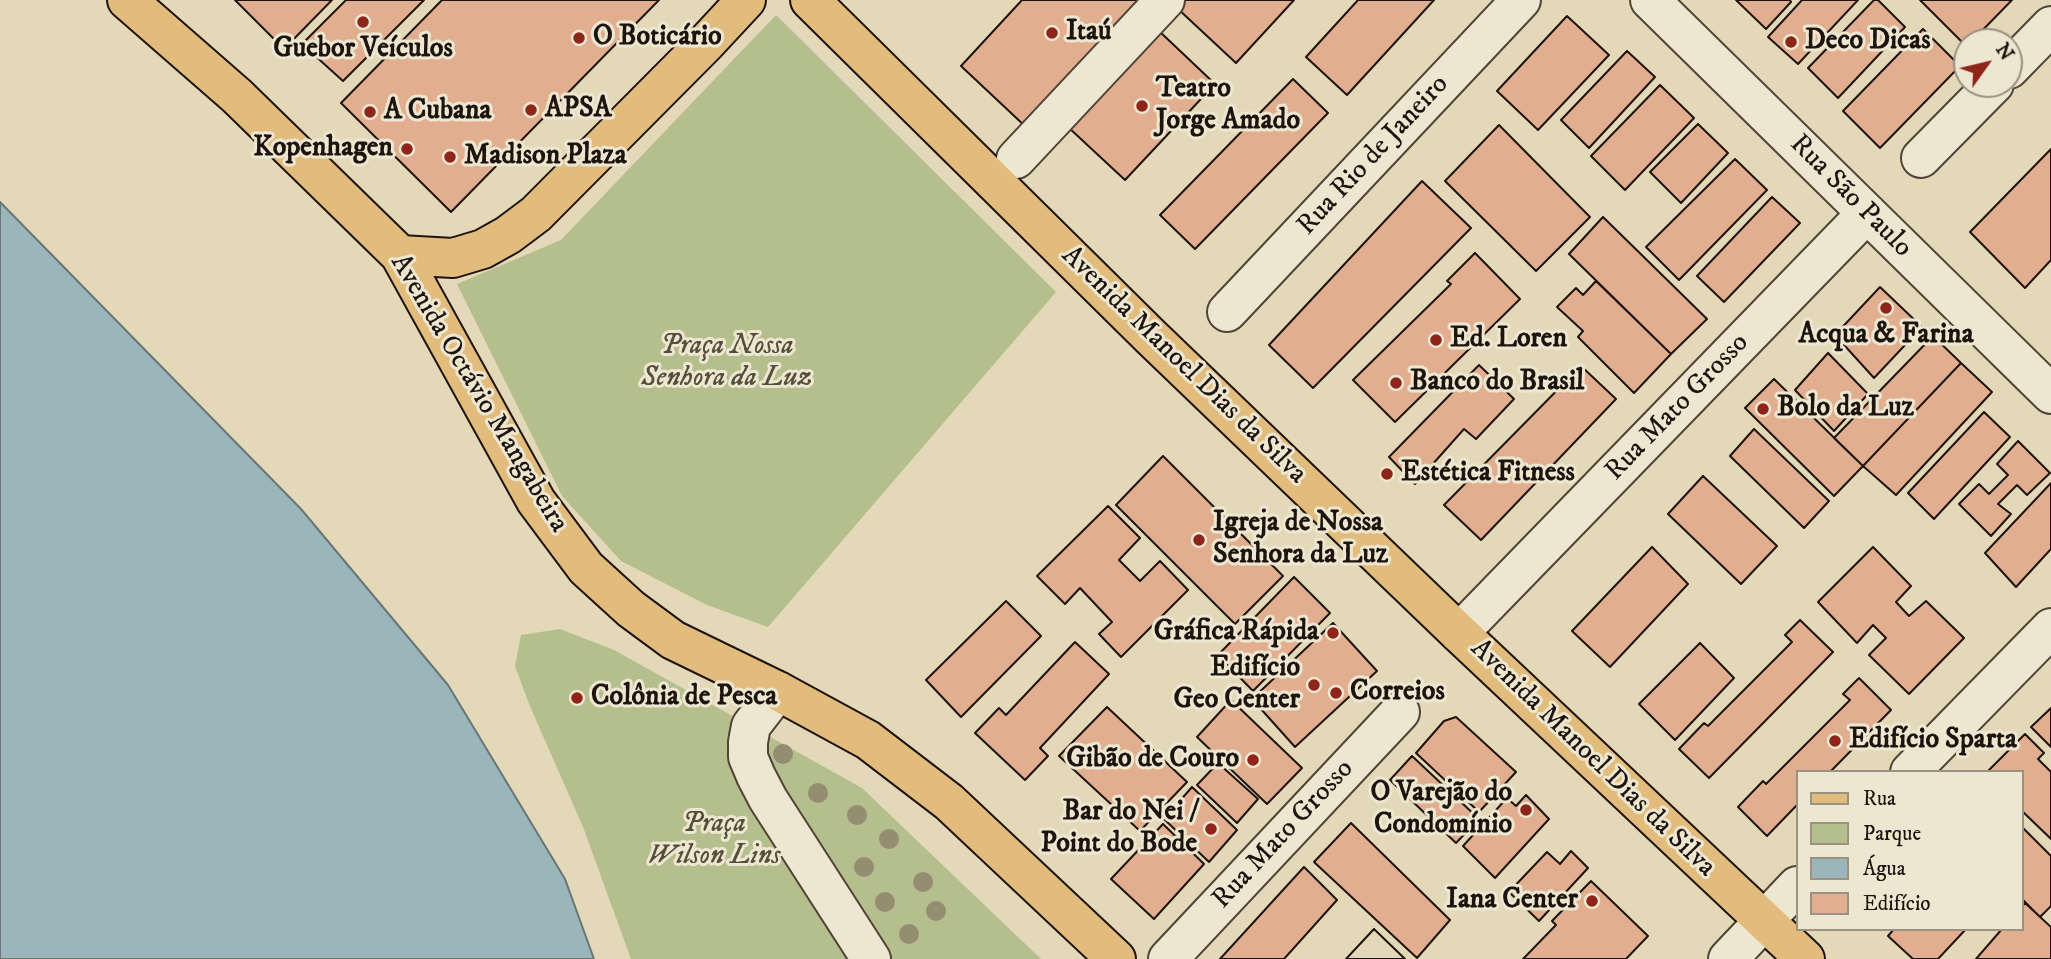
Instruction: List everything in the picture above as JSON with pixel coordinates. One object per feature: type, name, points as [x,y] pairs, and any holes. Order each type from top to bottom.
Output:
[{"type":"main road","name":"Avenida Octávio Mangabeira","points":[[127,0],[237,96],[400,255],[536,501],[586,568],[631,609],[673,640],[778,691],[868,740],[949,802],[1116,959]]},
{"type":"main road","points":[[400,255],[453,258],[483,249],[508,235],[536,214],[746,0]]},
{"type":"main road","name":"Avenida Manoel Dias da Silva","points":[[810,0],[1151,337],[1763,922],[1805,959]]},
{"type":"street","points":[[1016,159],[1165,0]]},
{"type":"street","name":"Rua Rio de Janeiro","points":[[1227,312],[1521,0]]},
{"type":"street","name":"Rua São Paulo","points":[[1650,0],[2051,394]]},
{"type":"street","points":[[2023,55],[2051,26]]},
{"type":"street","points":[[1921,158],[1980,98]]},
{"type":"street","name":"Rua Mato Grosso","points":[[1460,633],[1867,214]]},
{"type":"street","points":[[1912,770],[2051,628]]},
{"type":"street","points":[[778,691],[751,726],[748,757],[768,799],[871,959]]},
{"type":"street","name":"Rua Mato Grosso","points":[[1168,959],[1400,712]]},
{"type":"street","points":[[1728,959],[1796,888]]},
{"type":"green space","name":"Praça Nossa Senhora da Luz","points":[[776,15],[1056,292],[768,627],[707,605],[621,561],[562,496],[457,284],[561,240]]},
{"type":"green space","name":"Praça Wilson Lins","points":[[560,629],[614,650],[862,788],[1041,959],[631,959],[583,827],[515,666],[521,635]]},
{"type":"water","points":[[0,202],[301,509],[448,685],[565,879],[594,959],[0,959]]},
{"type":"building","points":[[235,0],[332,0],[284,49]]},
{"type":"building","name":"Guebor Veículos","points":[[346,0],[424,0],[343,81],[302,44]]},
{"type":"building","name":"Madison Plaza","points":[[442,0],[659,0],[451,212],[341,103]]},
{"type":"building","name":"Itaú","points":[[1022,0],[1144,0],[1027,128],[961,66]]},
{"type":"building","points":[[1185,0],[1294,0],[1236,63],[1177,8]]},
{"type":"building","points":[[1358,0],[1434,0],[1347,95],[1306,57]]},
{"type":"building","points":[[1736,0],[1790,0],[1791,2],[1766,29]]},
{"type":"building","points":[[1802,0],[1858,0],[1798,64],[1768,37]]},
{"type":"building","points":[[1874,0],[1878,0],[1905,27],[1838,98],[1808,68]]},
{"type":"building","points":[[1920,0],[2012,0],[1985,28],[1953,28],[1953,33]]},
{"type":"building","points":[[1567,16],[1609,55],[1538,130],[1497,91]]},
{"type":"building","points":[[1923,29],[1953,59],[1953,73],[1880,148],[1843,111]]},
{"type":"building","name":"Teatro Jorge Amado","points":[[1158,30],[1215,84],[1125,180],[1068,127]]},
{"type":"building","points":[[1627,51],[1655,77],[1589,148],[1561,120]]},
{"type":"building","points":[[1293,79],[1328,113],[1195,249],[1160,215]]},
{"type":"building","points":[[1660,85],[1694,118],[1625,190],[1591,156]]},
{"type":"building","points":[[1698,124],[1728,153],[1681,203],[1650,172]]},
{"type":"building","points":[[1499,125],[1590,217],[1536,271],[1445,181]]},
{"type":"building","points":[[2051,149],[2051,260],[2025,288],[1970,232]]},
{"type":"building","points":[[1735,159],[1767,190],[1679,280],[1646,247]]},
{"type":"building","points":[[1422,181],[1471,228],[1313,388],[1269,345]]},
{"type":"building","points":[[1772,197],[1800,223],[1724,302],[1697,276]]},
{"type":"building","points":[[1603,217],[1707,319],[1671,354],[1569,254]]},
{"type":"building","name":"Ed. Loren","points":[[1475,253],[1520,299],[1395,422],[1353,380],[1451,284],[1447,281]]},
{"type":"building","points":[[1596,281],[1671,354],[1634,393],[1578,337],[1583,331],[1557,307],[1576,288],[1583,295]]},
{"type":"building","points":[[1880,287],[1922,327],[1874,378],[1835,335]]},
{"type":"building","points":[[1933,336],[1961,363],[1863,466],[1834,438]]},
{"type":"building","points":[[1828,353],[1868,394],[1834,431],[1795,390]]},
{"type":"building","points":[[1961,363],[1992,392],[1896,495],[1863,466]]},
{"type":"building","points":[[1479,365],[1514,399],[1476,439],[1464,429],[1415,484],[1389,457]]},
{"type":"building","points":[[1581,366],[1616,399],[1481,540],[1444,505]]},
{"type":"building","points":[[1774,379],[1863,466],[1834,496],[1745,408]]},
{"type":"building","points":[[1984,412],[2010,437],[1934,519],[1908,493]]},
{"type":"building","points":[[1754,429],[1829,501],[1804,528],[1730,456]]},
{"type":"building","points":[[2018,441],[2050,473],[2027,495],[2017,485],[1998,504],[2011,514],[1991,536],[1959,504],[1979,484],[1989,494],[2008,475],[1997,464]]},
{"type":"building","name":"Igreja de Nossa Senhora da Luz","points":[[1163,456],[1283,576],[1235,624],[1116,505]]},
{"type":"building","points":[[1703,476],[1777,546],[1741,584],[1668,514]]},
{"type":"building","points":[[2051,483],[2051,549],[2016,587],[1985,553]]},
{"type":"building","points":[[1108,506],[1140,538],[1119,560],[1140,581],[1160,561],[1188,590],[1121,657],[1099,634],[1112,622],[1080,588],[1065,604],[1037,576]]},
{"type":"building","points":[[1652,547],[1688,584],[1610,667],[1572,631]]},
{"type":"building","points":[[1873,547],[1911,586],[1896,602],[1909,616],[1926,601],[1964,638],[1909,694],[1869,655],[1886,638],[1873,625],[1857,643],[1818,602]]},
{"type":"building","points":[[1294,577],[1330,613],[1253,691],[1218,655]]},
{"type":"building","points":[[1006,601],[1041,636],[961,717],[926,680]]},
{"type":"building","points":[[1800,620],[1833,652],[1709,778],[1679,749],[1704,723],[1708,726],[1792,642],[1785,635]]},
{"type":"building","name":"Edifício Geo Center","points":[[1333,623],[1377,671],[1295,747],[1252,699]]},
{"type":"building","points":[[1075,642],[1109,674],[1040,748],[1048,756],[1025,780],[975,733],[999,708],[1006,715]]},
{"type":"building","points":[[1700,643],[1734,678],[1675,740],[1639,704]]},
{"type":"building","name":"Edifício Sparta","points":[[1859,678],[1891,710],[1832,770],[1796,770],[1796,806],[1767,836],[1738,807],[1763,781],[1766,784],[1850,700],[1843,694]]},
{"type":"building","points":[[1231,700],[1302,768],[1267,804],[1197,737]]},
{"type":"building","points":[[1107,707],[1187,782],[1140,831],[1059,756]]},
{"type":"building","points":[[2051,708],[2051,747],[2031,727]]},
{"type":"building","points":[[1456,717],[1516,772],[1479,812],[1416,753],[1444,721]]},
{"type":"building","points":[[2025,734],[2044,753],[2038,759],[2051,772],[2051,839],[2023,812],[2023,770],[1989,770]]},
{"type":"building","points":[[1412,756],[1479,819],[1456,843],[1390,780]]},
{"type":"building","points":[[1218,763],[1258,799],[1237,823],[1197,785]]},
{"type":"building","points":[[1192,787],[1237,830],[1209,862],[1164,819]]},
{"type":"building","points":[[1526,795],[1549,819],[1495,878],[1463,846],[1507,798],[1516,806]]},
{"type":"building","points":[[1351,823],[1450,920],[1417,958],[1314,862]]},
{"type":"building","points":[[1163,824],[1204,864],[1154,919],[1111,879]]},
{"type":"building","points":[[2023,828],[2051,856],[2051,906],[2040,917],[2023,900]]},
{"type":"building","points":[[1571,851],[1588,868],[1539,921],[1509,892],[1547,852],[1560,864]]},
{"type":"building","points":[[1304,867],[1337,900],[1284,959],[1220,959]]},
{"type":"building","name":"Iana Center","points":[[1591,881],[1648,936],[1626,959],[1523,959],[1556,925],[1552,921]]},
{"type":"building","points":[[2025,903],[2051,927],[2051,959],[1976,959],[2000,931],[2023,931]]},
{"type":"building","points":[[1374,929],[1405,959],[1346,959]]},
{"type":"building","points":[[1374,929],[1405,959],[1346,959]]},
{"type":"building","points":[[1892,931],[1964,931],[1938,959],[1913,959],[1888,936]]},
{"type":"place","name":"Guebor Veículos","points":[[363,22]]},
{"type":"place","name":"Itaú","points":[[1052,33]]},
{"type":"place","name":"O Boticário","points":[[579,38]]},
{"type":"place","name":"Deco Dicas","points":[[1791,42]]},
{"type":"place","name":"Teatro Jorge Amado","points":[[1142,106]]},
{"type":"place","name":"APSA","points":[[531,110]]},
{"type":"place","name":"A Cubana","points":[[370,112]]},
{"type":"place","name":"Kopenhagen","points":[[407,149]]},
{"type":"place","name":"Madison Plaza","points":[[450,157]]},
{"type":"place","name":"Acqua & Farina","points":[[1886,308]]},
{"type":"place","name":"Ed. Loren","points":[[1436,340]]},
{"type":"place","name":"Banco do Brasil","points":[[1396,383]]},
{"type":"place","name":"Bolo da Luz","points":[[1763,409]]},
{"type":"place","name":"Estética Fitness","points":[[1387,474]]},
{"type":"place","name":"Igreja de Nossa Senhora da Luz","points":[[1199,540]]},
{"type":"place","name":"Gráfica Rápida","points":[[1333,633]]},
{"type":"place","name":"Edifício Geo Center","points":[[1314,685]]},
{"type":"place","name":"Correios","points":[[1336,693]]},
{"type":"place","name":"Colônia de Pesca","points":[[577,698]]},
{"type":"place","name":"Edifício Sparta","points":[[1835,741]]},
{"type":"place","name":"Gibão de Couro","points":[[1253,760]]},
{"type":"place","name":"O Varejão do Condomínio","points":[[1526,810]]},
{"type":"place","name":"Bar do Nei / Point do Bode","points":[[1211,829]]},
{"type":"place","name":"Iana Center","points":[[1592,901]]}]
